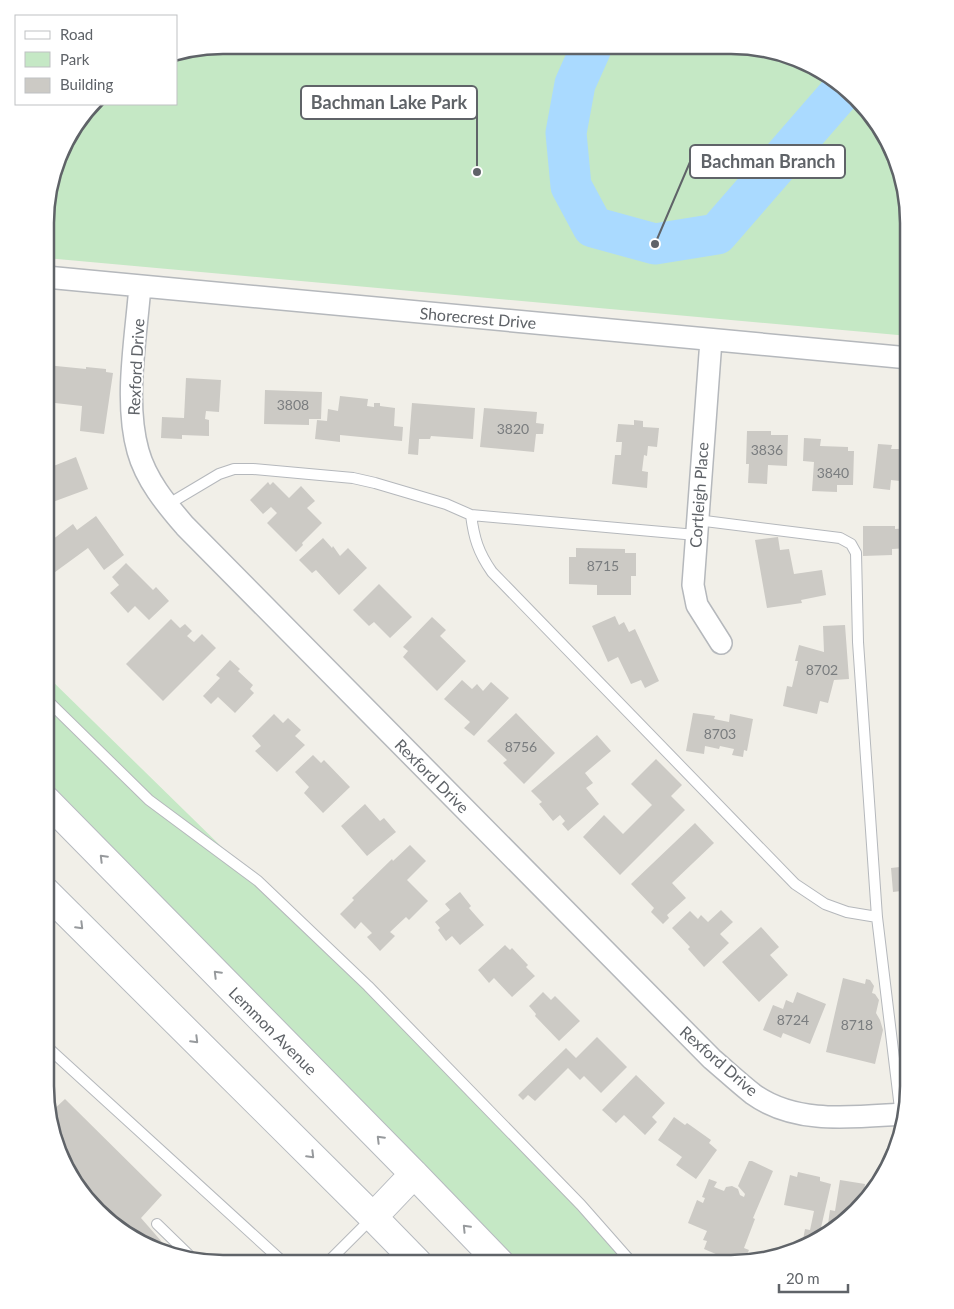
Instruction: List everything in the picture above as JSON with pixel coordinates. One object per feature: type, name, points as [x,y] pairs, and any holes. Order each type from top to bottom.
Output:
[{"type":"main road","name":"Lemmon Avenue","points":[[54,808],[492,1255]]},
{"type":"main road","points":[[54,900],[410,1255]]},
{"type":"main road","points":[[374,1217],[414,1174]]},
{"type":"street","name":"Shorecrest Drive","points":[[54,278],[900,357]]},
{"type":"street","name":"Rexford Drive","points":[[140,286],[132,386],[133,422],[138,452],[150,478],[167,505],[220,562],[712,1059],[747,1088],[773,1105],[799,1113],[828,1118],[897,1117]]},
{"type":"street","name":"Cortleigh Place","points":[[711,340],[693,585],[696,605],[720,643]]},
{"type":"lane","points":[[167,505],[184,493],[219,474],[234,469],[253,469],[353,478],[446,504],[471,515],[696,527],[840,538],[851,544],[856,553],[858,642],[877,917],[899,1102]]},
{"type":"lane","points":[[471,515],[478,549],[492,572],[795,884],[825,904],[847,912],[877,917]]},
{"type":"lane","points":[[54,707],[149,800],[258,881],[368,986],[581,1204],[625,1255]]},
{"type":"lane","points":[[54,1053],[275,1255]]},
{"type":"lane","points":[[335,1255],[374,1217]]},
{"type":"lane","points":[[157,1224],[183,1250]]},
{"type":"green space","points":[[212,54],[753,55],[796,67],[816,76],[851,103],[878,138],[891,169],[899,201],[900,335],[54,259],[55,201],[63,169],[76,138],[96,111],[102,105],[178,105],[178,60],[190,57]]},
{"type":"green space","points":[[54,683],[475,1095],[633,1255],[512,1255],[54,787]]},
{"type":"building","points":[[54,366],[106,369],[106,372],[113,373],[104,434],[80,431],[82,406],[54,403]]},
{"type":"building","points":[[186,378],[221,380],[219,412],[206,411],[205,419],[209,420],[209,436],[182,435],[182,439],[161,438],[162,417],[184,418]]},
{"type":"building","points":[[265,390],[322,392],[321,419],[309,419],[309,425],[264,424]]},
{"type":"building","points":[[340,396],[368,399],[367,406],[374,407],[374,403],[380,403],[380,406],[395,408],[394,426],[403,427],[402,441],[340,435],[340,442],[315,439],[317,420],[327,421],[328,409],[338,411]]},
{"type":"building","points":[[412,403],[475,408],[473,439],[431,436],[430,439],[419,439],[418,455],[408,454]]},
{"type":"building","points":[[484,408],[537,412],[536,423],[544,424],[543,434],[536,434],[534,452],[480,447]]},
{"type":"building","points":[[634,420],[643,421],[643,427],[659,428],[657,447],[648,446],[647,456],[644,455],[642,471],[648,472],[647,488],[612,484],[615,455],[621,455],[622,442],[616,442],[618,424],[634,425]]},
{"type":"building","points":[[747,431],[771,431],[771,435],[788,435],[787,466],[768,465],[767,484],[748,483],[749,464],[746,464]]},
{"type":"building","points":[[804,438],[821,439],[820,446],[848,447],[848,451],[854,451],[853,485],[837,485],[837,492],[812,491],[814,462],[803,461]]},
{"type":"building","points":[[878,444],[892,445],[891,449],[900,449],[900,481],[891,480],[890,490],[873,488]]},
{"type":"building","points":[[76,457],[88,489],[54,502],[54,466]]},
{"type":"building","points":[[268,482],[270,485],[273,482],[289,498],[301,486],[315,501],[307,508],[322,523],[302,543],[303,545],[296,552],[267,523],[277,513],[271,507],[263,514],[250,500]]},
{"type":"building","points":[[96,516],[124,555],[104,570],[88,548],[54,573],[54,538],[73,524],[77,530]]},
{"type":"building","points":[[863,526],[895,526],[895,529],[900,529],[900,549],[892,549],[892,555],[863,556]]},
{"type":"building","points":[[778,537],[780,550],[789,549],[794,574],[822,570],[826,595],[801,600],[802,603],[767,608],[755,540]]},
{"type":"building","points":[[323,538],[332,548],[333,546],[340,556],[348,548],[367,568],[339,595],[316,570],[312,573],[299,560]]},
{"type":"building","points":[[576,548],[625,549],[625,553],[636,553],[636,576],[631,576],[631,595],[597,595],[597,585],[569,584],[569,557],[576,557]]},
{"type":"building","points":[[126,563],[153,590],[156,587],[169,601],[149,620],[135,606],[128,613],[110,593],[119,585],[112,577]]},
{"type":"building","points":[[379,584],[412,617],[390,638],[374,622],[369,626],[353,610]]},
{"type":"building","points":[[615,616],[619,625],[624,622],[629,632],[635,629],[659,681],[645,688],[641,680],[631,684],[618,657],[608,662],[592,626]]},
{"type":"building","points":[[432,617],[446,630],[440,636],[466,661],[437,691],[403,657],[408,651],[403,647]]},
{"type":"building","points":[[171,619],[180,628],[185,624],[192,631],[187,636],[194,642],[202,634],[216,648],[163,701],[126,664]]},
{"type":"building","points":[[845,625],[849,679],[834,680],[828,703],[820,701],[817,714],[783,706],[787,686],[792,687],[798,661],[795,661],[799,645],[824,652],[823,626]]},
{"type":"building","points":[[230,660],[240,669],[238,671],[253,685],[250,689],[254,693],[235,713],[218,697],[211,704],[203,696],[220,678],[216,675]]},
{"type":"building","points":[[462,680],[472,689],[477,684],[483,691],[491,682],[509,698],[474,736],[464,728],[470,722],[444,699]]},
{"type":"building","points":[[516,713],[555,753],[524,784],[503,763],[507,760],[487,741]]},
{"type":"building","points":[[693,713],[715,716],[714,719],[729,722],[730,714],[753,719],[747,751],[744,750],[743,757],[732,755],[734,749],[720,746],[719,749],[705,746],[704,754],[686,751]]},
{"type":"building","points":[[274,714],[283,723],[288,718],[301,730],[295,736],[305,745],[277,772],[255,751],[261,746],[252,736]]},
{"type":"building","points":[[597,735],[611,751],[585,773],[593,783],[586,788],[599,804],[568,831],[562,824],[565,821],[560,815],[553,821],[539,804],[542,802],[531,791]]},
{"type":"building","points":[[313,755],[321,763],[324,760],[350,787],[323,813],[304,793],[309,787],[295,772]]},
{"type":"building","points":[[656,759],[682,785],[671,796],[685,810],[620,875],[583,837],[604,815],[623,834],[652,805],[631,784]]},
{"type":"building","points":[[365,804],[380,821],[384,818],[396,832],[367,856],[341,826]]},
{"type":"building","points":[[695,823],[714,843],[672,883],[686,898],[667,915],[669,918],[663,924],[651,912],[654,908],[631,884]]},
{"type":"building","points":[[410,845],[426,861],[407,880],[428,901],[409,920],[406,917],[390,932],[395,936],[380,951],[367,937],[372,933],[361,922],[355,929],[340,914],[354,900],[352,898],[392,859],[393,861]]},
{"type":"building","points":[[900,867],[900,891],[893,892],[891,868]]},
{"type":"building","points":[[460,892],[471,906],[469,908],[484,925],[460,945],[452,936],[446,941],[435,922],[450,910],[445,904]]},
{"type":"building","points":[[721,910],[733,922],[720,934],[729,943],[704,967],[688,949],[690,947],[672,928],[690,911],[698,919],[701,915],[708,922]]},
{"type":"building","points":[[761,927],[779,947],[770,955],[788,975],[759,1002],[722,962]]},
{"type":"building","points":[[505,945],[510,950],[512,948],[528,965],[526,967],[535,976],[512,997],[494,978],[489,983],[478,970]]},
{"type":"building","points":[[843,978],[865,984],[866,979],[870,980],[874,986],[872,993],[879,1000],[876,1013],[883,1030],[875,1064],[826,1052]]},
{"type":"building","points":[[543,992],[551,1000],[555,996],[580,1021],[559,1041],[535,1016],[536,1014],[529,1006]]},
{"type":"building","points":[[797,992],[826,1004],[810,1044],[783,1033],[781,1038],[763,1030],[773,1005],[783,1009],[786,1000],[793,1003]]},
{"type":"building","points":[[597,1037],[627,1067],[601,1093],[584,1076],[580,1080],[568,1068],[535,1101],[528,1095],[523,1100],[518,1095],[566,1048],[576,1058]]},
{"type":"building","points":[[636,1075],[665,1103],[652,1117],[657,1122],[645,1135],[624,1115],[616,1123],[602,1110]]},
{"type":"building","points":[[65,1099],[162,1195],[141,1218],[164,1244],[138,1233],[103,1206],[96,1198],[82,1180],[71,1161],[63,1140],[55,1108]]},
{"type":"building","points":[[674,1117],[685,1125],[687,1123],[711,1140],[709,1143],[717,1150],[696,1179],[676,1165],[682,1157],[658,1140]]},
{"type":"building","points":[[749,1161],[773,1171],[753,1218],[755,1219],[744,1248],[749,1250],[747,1254],[718,1255],[704,1249],[707,1241],[703,1240],[707,1231],[688,1223],[697,1200],[703,1203],[705,1198],[702,1197],[709,1179],[717,1182],[714,1187],[724,1191],[726,1187],[732,1186],[738,1189],[740,1195],[744,1197],[745,1194],[738,1186]]},
{"type":"building","points":[[798,1172],[820,1177],[820,1181],[831,1184],[821,1230],[803,1239],[805,1229],[810,1230],[814,1211],[784,1205],[790,1175],[797,1177]]},
{"type":"building","points":[[840,1180],[865,1184],[864,1190],[858,1198],[828,1225],[830,1210],[835,1211]]},
{"type":"waterway","points":[[588,54],[575,84],[566,133],[571,186],[593,227],[655,244],[717,234],[839,93]]},
{"type":"place","name":"Bachman Lake Park","points":[[477,172]]},
{"type":"place","name":"Bachman Branch","points":[[655,244]]}]
